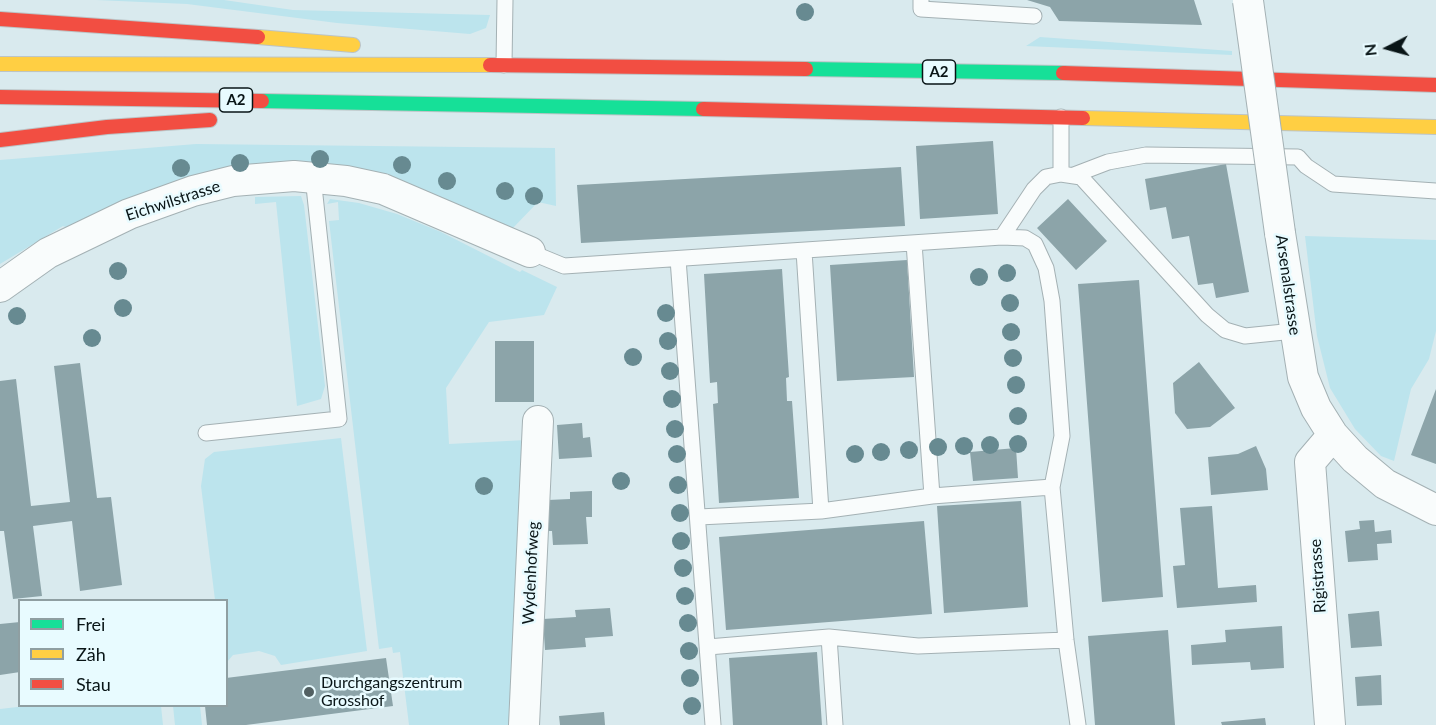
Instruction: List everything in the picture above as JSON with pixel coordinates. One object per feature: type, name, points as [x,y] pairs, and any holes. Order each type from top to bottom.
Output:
[{"type":"highway","points":[[0,19],[207,32],[368,47]]},
{"type":"highway","points":[[390,50],[443,64]]},
{"type":"highway","name":"A2","points":[[0,64],[443,64],[1114,74],[1436,85]]},
{"type":"highway","name":"A2","points":[[0,97],[644,107],[1436,127]]},
{"type":"highway","points":[[339,117],[471,106]]},
{"type":"highway","points":[[0,140],[149,123],[225,119]]},
{"type":"street","name":"Arsenalstrasse","points":[[1248,1],[1294,331],[1303,377],[1316,408],[1333,435],[1355,459],[1385,484],[1436,510]]},
{"type":"street","name":"Eichwilstrasse","points":[[0,288],[48,252],[162,201],[233,182],[294,176],[382,189],[530,252]]},
{"type":"street","name":"Wydenhofweg","points":[[524,725],[538,421]]},
{"type":"street","name":"Rigistrasse","points":[[1330,725],[1310,462],[1333,435]]},
{"type":"lane","points":[[504,65],[505,0]]},
{"type":"lane","points":[[921,0],[921,9],[1034,16]]},
{"type":"lane","points":[[1061,117],[1068,175]]},
{"type":"lane","points":[[1002,237],[1034,189],[1046,177],[1068,175],[1108,162],[1146,155],[1298,157],[1306,166],[1333,184],[1436,191]]},
{"type":"lane","points":[[1068,175],[1082,177],[1097,191],[1207,315],[1225,330],[1245,336],[1294,331]]},
{"type":"lane","points":[[206,433],[339,419],[313,177]]},
{"type":"lane","points":[[530,252],[564,266],[1002,237],[1025,238],[1035,244],[1046,268],[1052,301],[1062,436],[1052,487],[1066,640],[1078,725]]},
{"type":"lane","points":[[914,243],[932,496]]},
{"type":"lane","points":[[804,251],[821,511]]},
{"type":"lane","points":[[678,260],[713,725]]},
{"type":"lane","points":[[699,517],[821,511],[932,496],[1052,487]]},
{"type":"lane","points":[[708,647],[829,638],[918,646],[1066,640]]},
{"type":"lane","points":[[829,638],[836,725]]},
{"type":"shaded area","points":[[96,0],[224,0],[293,10],[490,15],[486,28],[470,34],[337,23],[187,4]]},
{"type":"shaded area","points":[[1040,37],[1232,51],[1232,55],[1026,46]]},
{"type":"shaded area","points":[[196,144],[555,148],[556,206],[538,202],[512,229],[341,168],[70,229],[63,226],[0,264],[0,160]]},
{"type":"shaded area","points":[[301,196],[304,205],[325,386],[321,399],[297,406],[276,202],[255,204],[255,197]]},
{"type":"shaded area","points":[[330,199],[359,203],[397,214],[441,232],[520,272],[522,270],[557,287],[544,315],[489,322],[446,388],[449,444],[526,440],[517,725],[409,725],[400,652],[393,653],[392,647],[379,649],[329,221],[339,220],[338,202],[327,204]]},
{"type":"shaded area","points":[[1305,236],[1436,240],[1436,331],[1429,359],[1411,389],[1394,461],[1381,456],[1355,429],[1330,388],[1317,336]]},
{"type":"shaded area","points":[[341,438],[367,651],[281,665],[275,656],[259,651],[233,655],[228,661],[228,599],[215,599],[201,486],[205,459],[214,452]]},
{"type":"shaded area","points":[[18,707],[161,707],[163,725],[0,725],[0,709]]},
{"type":"shaded area","points":[[173,707],[200,707],[202,725],[175,725]]},
{"type":"building","points":[[1027,0],[1194,0],[1202,25],[1059,21],[1050,7]]},
{"type":"building","points":[[993,141],[998,214],[920,219],[916,146]]},
{"type":"building","points":[[1226,164],[1249,292],[1216,298],[1213,283],[1198,285],[1189,236],[1172,239],[1166,207],[1150,210],[1145,179]]},
{"type":"building","points":[[901,167],[905,226],[581,243],[577,185]]},
{"type":"building","points":[[1068,199],[1107,241],[1076,270],[1037,228]]},
{"type":"building","points":[[907,260],[914,377],[837,381],[830,265]]},
{"type":"building","points":[[782,269],[789,377],[786,378],[787,401],[792,401],[799,498],[719,503],[713,404],[718,403],[717,382],[710,383],[704,274]]},
{"type":"building","points":[[1139,280],[1163,597],[1102,602],[1078,284]]},
{"type":"building","points":[[495,341],[534,341],[534,402],[495,402]]},
{"type":"building","points":[[1199,362],[1235,408],[1210,427],[1187,429],[1175,413],[1173,383]]},
{"type":"building","points":[[80,363],[97,498],[111,497],[122,585],[80,591],[72,521],[33,526],[42,596],[13,599],[4,531],[0,531],[0,381],[16,379],[31,506],[70,502],[54,366]]},
{"type":"building","points":[[1436,389],[1436,464],[1411,455]]},
{"type":"building","points":[[582,423],[583,438],[590,437],[592,457],[559,459],[557,425]]},
{"type":"building","points":[[1256,446],[1266,469],[1268,490],[1211,495],[1208,457],[1238,454]]},
{"type":"building","points":[[1016,448],[1018,478],[973,481],[970,452]]},
{"type":"building","points":[[592,491],[592,517],[586,517],[588,544],[553,545],[552,531],[544,531],[543,516],[549,516],[548,500],[570,499],[570,492]]},
{"type":"building","points":[[1021,501],[1028,607],[944,613],[937,506]]},
{"type":"building","points":[[1212,506],[1218,588],[1256,585],[1257,602],[1177,608],[1173,566],[1185,565],[1180,508]]},
{"type":"building","points":[[1374,520],[1375,532],[1391,530],[1392,543],[1377,544],[1378,560],[1348,562],[1345,531],[1360,529],[1359,521]]},
{"type":"building","points":[[924,521],[932,614],[726,630],[719,537]]},
{"type":"building","points":[[610,608],[613,636],[585,638],[586,647],[545,650],[543,619],[576,617],[575,610]]},
{"type":"building","points":[[1379,611],[1382,646],[1351,648],[1348,614]]},
{"type":"building","points":[[18,622],[18,672],[0,675],[0,624]]},
{"type":"building","points":[[1282,626],[1284,668],[1251,670],[1250,662],[1192,665],[1191,645],[1226,642],[1225,630]]},
{"type":"building","points":[[1168,630],[1175,725],[1095,725],[1088,636]]},
{"type":"building","points":[[817,652],[822,725],[733,725],[729,658]]},
{"type":"building","name":"Durchgangszentrum Grosshof","points":[[386,658],[393,706],[246,725],[207,725],[205,707],[228,707],[228,678]]},
{"type":"building","points":[[1381,675],[1382,705],[1357,706],[1355,677]]},
{"type":"building","points":[[604,712],[605,725],[560,725],[559,716]]},
{"type":"building","points":[[1265,718],[1266,725],[1222,725],[1221,722]]},
{"type":"traffic: fast","points":[[806,69],[1063,73]]},
{"type":"traffic: fast","points":[[262,101],[703,109]]},
{"type":"traffic: slow","points":[[258,37],[353,45]]},
{"type":"traffic: slow","points":[[0,64],[490,65]]},
{"type":"traffic: slow","points":[[1083,118],[1436,127]]},
{"type":"traffic: jam","points":[[0,19],[258,37]]},
{"type":"traffic: jam","points":[[490,65],[806,69]]},
{"type":"traffic: jam","points":[[1063,73],[1436,85]]},
{"type":"traffic: jam","points":[[0,97],[262,101]]},
{"type":"traffic: jam","points":[[703,109],[1083,118]]},
{"type":"traffic: jam","points":[[0,140],[107,127],[210,120]]},
{"type":"place","name":"Durchgangszentrum Grosshof","points":[[309,692]]}]
